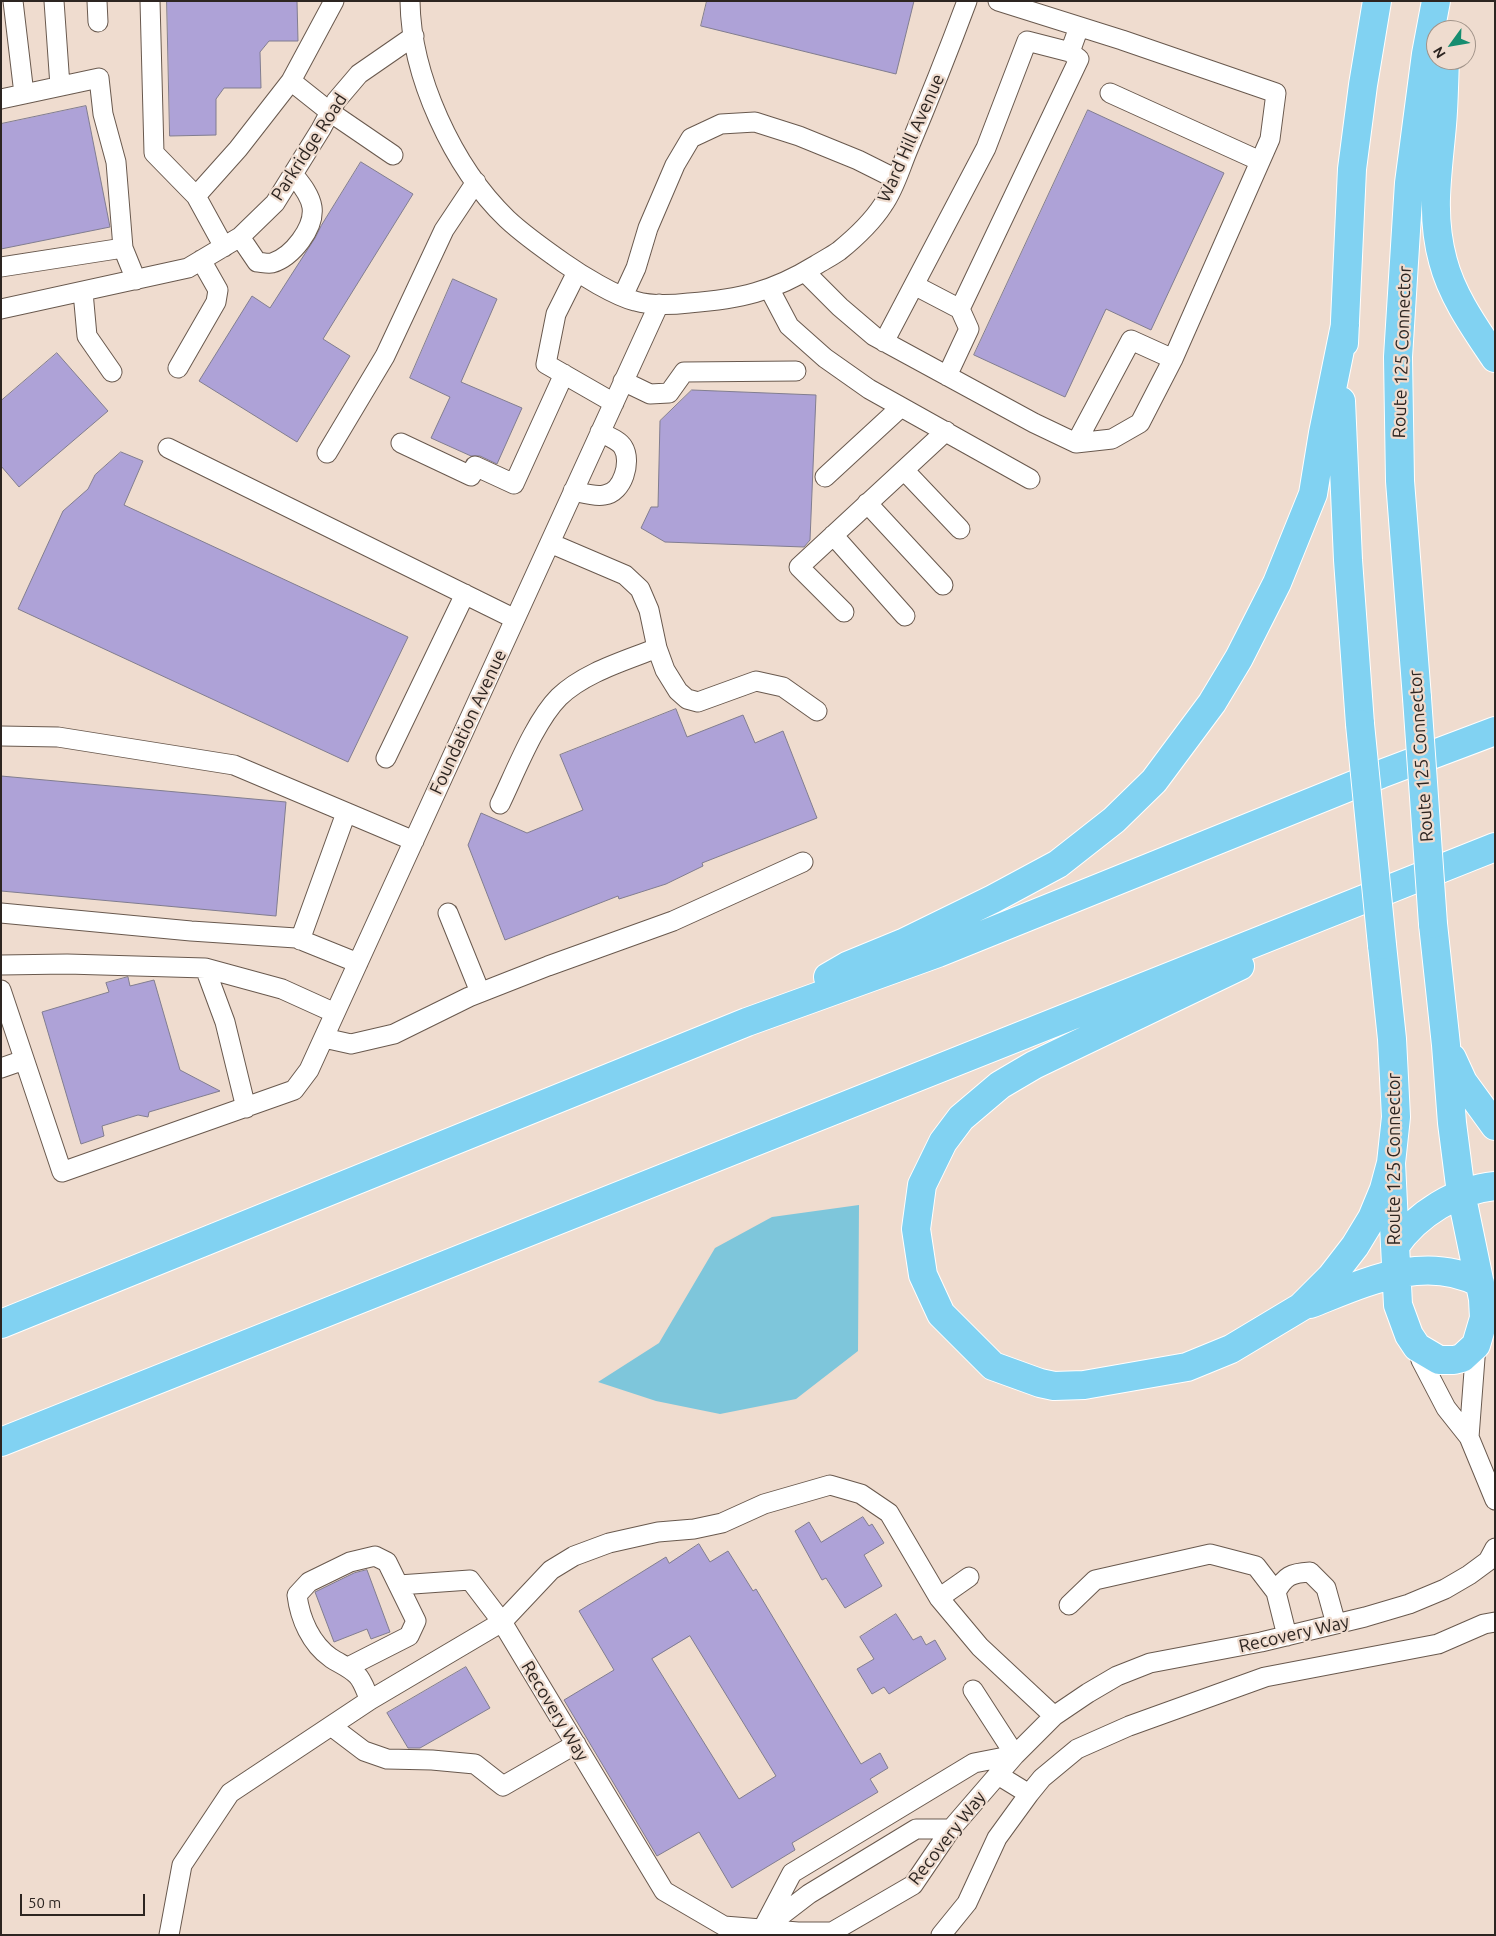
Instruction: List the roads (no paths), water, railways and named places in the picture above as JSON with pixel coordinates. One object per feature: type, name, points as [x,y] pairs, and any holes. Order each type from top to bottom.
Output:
[{"type":"highway","name":"Route 125 Connector","points":[[1377,1],[1352,169],[1341,390],[1342,445],[1360,724],[1392,1039],[1396,1117],[1391,1163],[1398,1305],[1409,1335],[1417,1348]]},
{"type":"highway","name":"Route 125 Connector","points":[[1436,1],[1426,54],[1409,183],[1398,357],[1400,481],[1433,924],[1452,1123],[1461,1193],[1483,1299],[1484,1318],[1476,1345]]},
{"type":"highway","points":[[1450,20],[1452,1]]},
{"type":"highway","points":[[1445,70],[1435,188],[1437,228],[1443,262],[1454,290],[1495,358]]},
{"type":"highway","points":[[747,1022],[846,966],[903,943],[993,899],[1058,864],[1114,820],[1154,781],[1212,704],[1239,658],[1277,582],[1313,494],[1323,433],[1345,325]]},
{"type":"highway","points":[[1,1324],[747,1022],[938,953],[1381,774],[1495,731]]},
{"type":"highway","points":[[1,1442],[1495,847]]},
{"type":"highway","points":[[1336,910],[1304,933],[1268,953],[1034,1065],[1000,1085],[960,1118],[943,1142],[922,1185],[916,1230],[923,1275],[941,1314],[993,1366],[1054,1386],[1084,1385],[1187,1367],[1231,1348],[1302,1307],[1396,1274],[1442,1270],[1458,1273],[1480,1283]]},
{"type":"highway","points":[[1446,1045],[1463,1082],[1495,1126]]},
{"type":"highway","points":[[1302,1307],[1331,1277],[1355,1246],[1372,1218],[1384,1189],[1391,1163]]},
{"type":"highway","points":[[1395,1246],[1405,1231],[1461,1193],[1479,1187],[1495,1186]]},
{"type":"highway","points":[[1417,1348],[1439,1360],[1454,1360],[1462,1358],[1476,1345]]},
{"type":"street","points":[[13,1],[22,86]]},
{"type":"street","points":[[54,1],[60,86]]},
{"type":"street","points":[[97,1],[98,22]]},
{"type":"street","points":[[150,1],[154,153],[196,196],[224,247]]},
{"type":"street","points":[[196,196],[243,142],[291,81],[334,1]]},
{"type":"street","name":"Ward Hill Avenue","points":[[410,1],[410,18],[431,105],[453,147],[476,182],[507,218],[539,245],[577,272],[635,301],[670,305],[707,302],[770,290],[805,272],[838,251],[859,232],[884,204],[896,179],[967,1]]},
{"type":"street","points":[[805,272],[840,307],[874,336],[1076,443],[1112,439],[1140,422],[1173,359],[1270,139],[1276,93],[998,1]]},
{"type":"street","points":[[1070,52],[1079,27]]},
{"type":"street","name":"Parkridge Road","points":[[1,309],[188,268],[240,237],[275,203],[336,101],[359,74],[414,36]]},
{"type":"street","points":[[884,342],[986,148],[1027,41],[1070,52],[1079,59],[960,309]]},
{"type":"street","points":[[1,99],[22,86],[60,86],[99,78],[103,114],[116,162],[123,248],[136,280]]},
{"type":"street","points":[[291,81],[330,112],[393,155]]},
{"type":"street","points":[[1110,93],[1260,161]]},
{"type":"street","points":[[623,296],[636,268],[648,228],[674,165],[691,138],[721,124],[755,122],[799,136],[858,160],[896,179]]},
{"type":"street","points":[[240,237],[257,262],[270,264],[285,257],[298,242],[309,227],[312,205],[305,190],[293,174]]},
{"type":"street","points":[[327,453],[385,356],[444,230],[476,182]]},
{"type":"street","points":[[1,267],[123,248]]},
{"type":"street","points":[[178,368],[216,302],[218,290],[201,260]]},
{"type":"street","points":[[577,272],[556,314],[546,364],[614,403]]},
{"type":"street","points":[[914,285],[960,309],[969,329],[947,376]]},
{"type":"street","points":[[770,290],[789,326],[818,352],[869,389],[1030,479]]},
{"type":"street","points":[[83,292],[87,336],[112,372]]},
{"type":"street","name":"Foundation Avenue","points":[[24,1060],[62,1172],[294,1090],[310,1070],[659,304]]},
{"type":"street","points":[[1076,443],[1131,340],[1173,359]]},
{"type":"street","points":[[623,381],[650,394],[669,393],[684,372],[796,371]]},
{"type":"street","points":[[400,443],[471,476],[475,466],[514,484],[564,374]]},
{"type":"street","points":[[825,477],[902,407]]},
{"type":"street","points":[[844,612],[798,567],[946,431]]},
{"type":"street","points":[[573,491],[603,496],[611,494],[623,478],[627,461],[622,445],[600,432]]},
{"type":"street","points":[[168,448],[515,619]]},
{"type":"street","points":[[904,470],[960,529]]},
{"type":"street","points":[[867,503],[943,585]]},
{"type":"street","points":[[833,535],[905,616]]},
{"type":"street","points":[[550,543],[624,575],[640,589],[649,610],[658,648],[666,670],[686,699],[698,702],[756,681],[783,686],[817,711]]},
{"type":"street","points":[[386,758],[465,594]]},
{"type":"street","points":[[500,804],[544,714],[560,696],[589,676],[658,648]]},
{"type":"street","points":[[1,736],[58,737],[234,765],[414,841]]},
{"type":"street","points":[[300,940],[346,813]]},
{"type":"street","points":[[324,1038],[351,1044],[394,1034],[480,992],[673,922],[803,862]]},
{"type":"street","points":[[1,913],[191,931],[296,938],[358,963]]},
{"type":"street","points":[[448,913],[480,992]]},
{"type":"street","points":[[1,965],[67,964],[204,968],[282,989],[335,1013]]},
{"type":"street","points":[[204,968],[225,1022],[246,1108]]},
{"type":"street","points":[[1,990],[24,1060],[1,1068]]},
{"type":"street","points":[[1469,1437],[1476,1345]]},
{"type":"street","points":[[1417,1348],[1421,1360],[1446,1408],[1469,1437],[1495,1500]]},
{"type":"street","points":[[169,1935],[182,1865],[230,1793],[370,1700],[502,1622],[552,1570],[574,1556],[609,1543],[658,1532],[694,1530],[722,1523],[764,1504],[830,1485],[861,1494],[889,1513],[939,1598],[980,1647],[1054,1716]]},
{"type":"street","name":"Recovery Way","points":[[399,1585],[470,1580],[502,1622],[664,1891],[728,1930],[832,1932],[913,1885],[951,1829],[1015,1755],[1054,1716],[1116,1676],[1150,1663],[1287,1636],[1409,1604],[1445,1589],[1488,1561],[1495,1548]]},
{"type":"street","points":[[1069,1605],[1096,1580],[1210,1554],[1256,1566],[1276,1592],[1287,1636]]},
{"type":"street","points":[[348,1667],[409,1636],[416,1621],[387,1562],[375,1556],[350,1562],[309,1582],[297,1595],[298,1606],[308,1632],[318,1648],[333,1660],[348,1667],[359,1677],[370,1700]]},
{"type":"street","points":[[1276,1592],[1283,1580],[1295,1573],[1310,1572],[1326,1588],[1336,1624]]},
{"type":"street","points":[[939,1598],[969,1577]]},
{"type":"street","points":[[941,1935],[967,1903],[998,1838],[1029,1794],[1042,1778],[1077,1749],[1129,1726],[1265,1677],[1438,1644],[1484,1624],[1495,1622]]},
{"type":"street","points":[[762,1930],[792,1873],[974,1763],[1015,1755],[973,1690]]},
{"type":"street","points":[[330,1726],[364,1750],[386,1760],[432,1760],[475,1764],[503,1786],[576,1744]]},
{"type":"street","points":[[998,1775],[1029,1794]]},
{"type":"street","points":[[762,1930],[810,1894],[916,1829],[951,1829]]},
{"type":"water","points":[[859,1205],[858,1351],[796,1399],[720,1414],[656,1401],[598,1382],[659,1343],[715,1248],[772,1217]]}]
